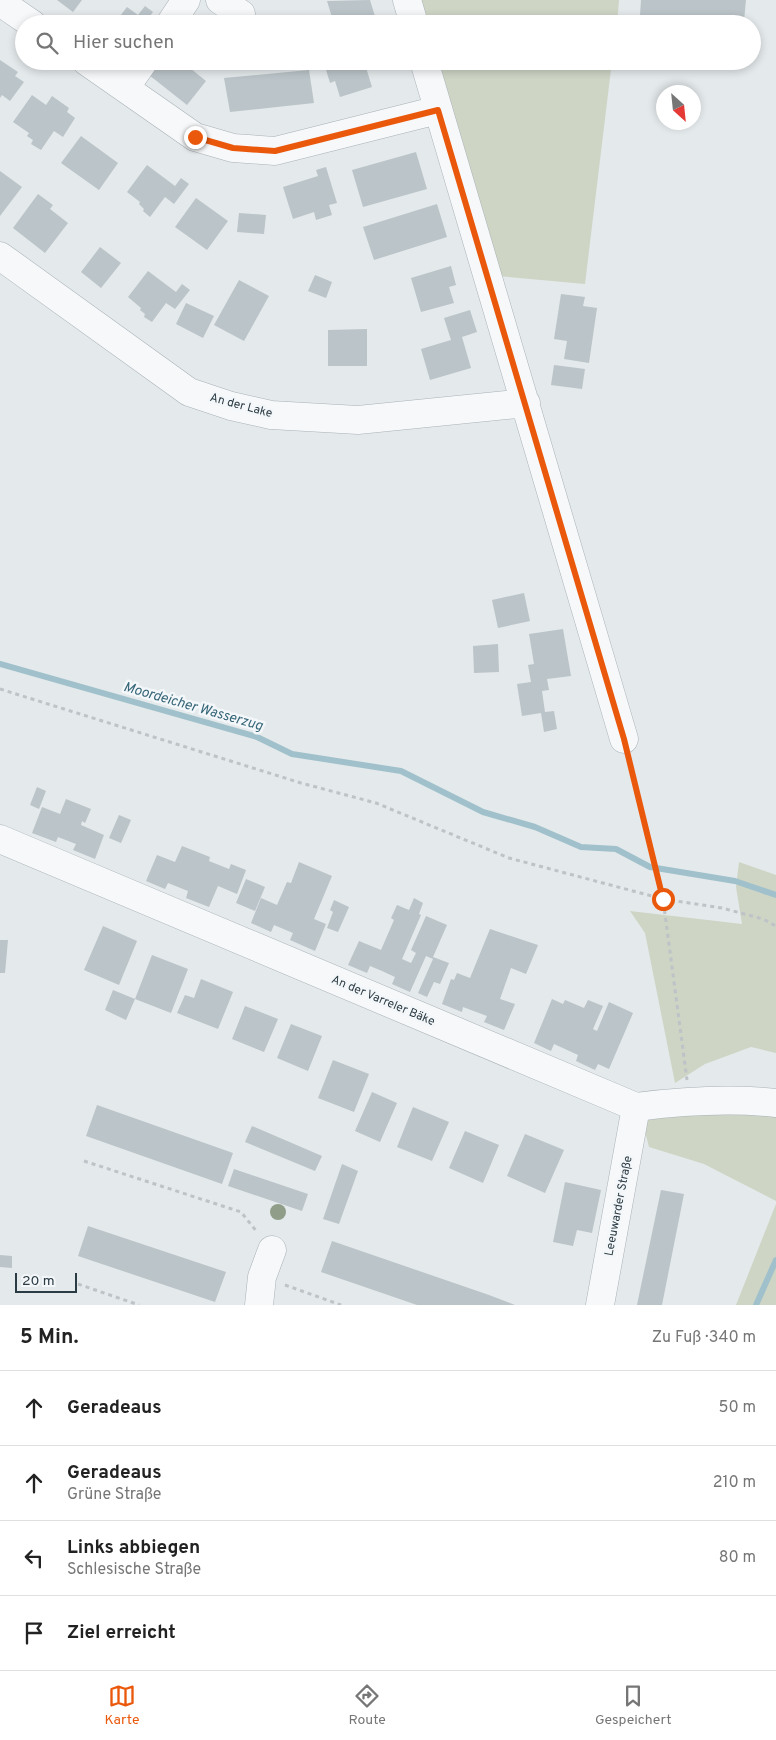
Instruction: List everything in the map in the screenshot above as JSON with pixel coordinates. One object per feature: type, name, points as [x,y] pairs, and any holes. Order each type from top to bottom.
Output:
[{"type":"street","points":[[176,15],[186,0]]},
{"type":"street","points":[[407,0],[411,15]]},
{"type":"street","points":[[0,2],[19,15]]},
{"type":"street","points":[[99,70],[195,137],[233,148],[275,151],[438,110]]},
{"type":"street","points":[[125,88],[138,70]]},
{"type":"street","points":[[427,70],[624,739]]},
{"type":"street","name":"An der Lake","points":[[0,256],[189,392],[230,406],[271,416],[358,420],[526,403]]},
{"type":"street","name":"An der Varreler Bäke","points":[[0,839],[636,1107],[689,1101],[739,1099],[776,1103]]},
{"type":"street","name":"Leeuwarder Straße","points":[[600,1305],[636,1107]]},
{"type":"street","points":[[260,1305],[262,1278],[272,1250]]},
{"type":"path","points":[[0,689],[300,783],[376,803],[509,858],[663,899],[722,908],[763,919],[776,926]]},
{"type":"path","points":[[624,739],[663,899],[689,1101]]},
{"type":"path","points":[[84,1161],[241,1212],[272,1250]]},
{"type":"path","points":[[262,1278],[341,1305]]},
{"type":"path","points":[[78,1284],[139,1305]]},
{"type":"green space","points":[[418,0],[619,0],[618,15],[422,15]]},
{"type":"green space","points":[[438,70],[611,70],[585,284],[498,276]]},
{"type":"green space","points":[[739,862],[776,875],[776,1053],[751,1047],[705,1064],[675,1083],[645,933],[630,911],[742,924],[736,887]]},
{"type":"green space","points":[[776,1108],[776,1201],[704,1164],[649,1147],[642,1120]]},
{"type":"green space","points":[[776,1204],[776,1305],[736,1305]]},
{"type":"building","points":[[57,0],[82,0],[73,12]]},
{"type":"building","points":[[370,0],[375,15],[331,15],[327,1]]},
{"type":"building","points":[[641,0],[746,0],[745,15],[640,15]]},
{"type":"building","points":[[145,6],[153,12],[151,15],[138,15]]},
{"type":"building","points":[[127,7],[138,15],[121,15]]},
{"type":"building","points":[[0,60],[18,72],[15,76],[24,82],[10,101],[2,95],[0,98]]},
{"type":"building","points":[[153,70],[192,70],[206,81],[187,105],[149,75]]},
{"type":"building","points":[[309,70],[314,103],[230,112],[224,78]]},
{"type":"building","points":[[326,70],[367,70],[372,87],[340,97],[335,81],[330,83]]},
{"type":"building","points":[[32,95],[46,105],[52,96],[69,108],[67,112],[75,118],[63,137],[54,131],[41,150],[31,144],[33,140],[27,136],[29,133],[13,122]]},
{"type":"building","points":[[81,136],[118,163],[99,190],[61,163]]},
{"type":"building","points":[[416,152],[427,189],[363,207],[352,170]]},
{"type":"building","points":[[147,165],[175,186],[181,178],[189,184],[174,204],[165,197],[150,217],[143,211],[144,209],[139,204],[140,202],[127,192]]},
{"type":"building","points":[[326,167],[337,203],[329,205],[332,215],[316,220],[314,212],[293,219],[283,187],[318,176],[316,170]]},
{"type":"building","points":[[0,171],[22,187],[0,216]]},
{"type":"building","points":[[38,194],[53,205],[50,209],[68,223],[45,253],[13,228]]},
{"type":"building","points":[[196,198],[228,221],[207,250],[175,227]]},
{"type":"building","points":[[437,204],[447,237],[374,260],[363,227]]},
{"type":"building","points":[[239,213],[266,215],[264,234],[237,232]]},
{"type":"building","points":[[100,247],[121,263],[101,288],[81,272]]},
{"type":"building","points":[[451,266],[456,285],[449,287],[454,303],[421,312],[411,278]]},
{"type":"building","points":[[148,271],[176,292],[182,284],[190,290],[175,309],[166,303],[152,322],[144,317],[145,314],[140,310],[141,308],[128,297]]},
{"type":"building","points":[[315,275],[332,282],[326,298],[308,291]]},
{"type":"building","points":[[239,280],[269,296],[244,341],[214,325]]},
{"type":"building","points":[[561,294],[585,297],[583,306],[597,308],[589,363],[564,359],[567,341],[554,339]]},
{"type":"building","points":[[186,303],[214,316],[203,338],[176,324]]},
{"type":"building","points":[[470,310],[477,332],[462,337],[471,368],[430,380],[421,349],[451,340],[444,318]]},
{"type":"building","points":[[367,329],[367,366],[328,366],[328,330]]},
{"type":"building","points":[[554,365],[585,369],[582,389],[551,385]]},
{"type":"building","points":[[524,593],[530,621],[498,628],[492,600]]},
{"type":"building","points":[[563,629],[571,676],[547,679],[549,690],[542,691],[545,712],[554,711],[557,729],[544,732],[541,713],[522,716],[517,684],[531,682],[528,665],[534,664],[529,634]]},
{"type":"building","points":[[498,644],[499,672],[474,673],[473,646]]},
{"type":"building","points":[[37,787],[46,791],[39,809],[30,805]]},
{"type":"building","points":[[66,799],[91,809],[85,823],[82,821],[81,825],[104,835],[95,859],[73,850],[76,844],[58,837],[56,842],[32,833],[42,807],[60,814]]},
{"type":"building","points":[[119,815],[131,820],[121,843],[109,838]]},
{"type":"building","points":[[182,846],[210,857],[209,861],[229,869],[231,864],[246,870],[237,894],[218,886],[209,907],[186,898],[188,891],[168,883],[165,889],[146,881],[157,855],[175,862]]},
{"type":"building","points":[[299,862],[332,876],[314,919],[326,924],[315,951],[290,940],[293,933],[274,925],[271,932],[251,923],[261,898],[277,905],[287,882],[291,883]]},
{"type":"building","points":[[246,879],[265,887],[255,911],[236,903]]},
{"type":"building","points":[[414,898],[423,903],[419,914],[421,915],[402,959],[411,963],[416,953],[411,950],[426,916],[447,925],[433,957],[449,963],[440,984],[434,982],[427,997],[418,993],[433,959],[426,956],[410,992],[392,984],[395,977],[382,971],[370,966],[367,973],[348,965],[359,941],[381,950],[394,920],[391,918],[397,905],[409,910]]},
{"type":"building","points":[[334,900],[349,907],[338,932],[327,928],[333,912],[330,910]]},
{"type":"building","points":[[103,926],[137,941],[119,985],[84,970]]},
{"type":"building","points":[[490,929],[538,945],[526,974],[511,968],[500,999],[515,1004],[504,1030],[484,1022],[487,1016],[463,1007],[462,1012],[442,1004],[451,979],[454,980],[457,973],[470,978]]},
{"type":"building","points":[[0,940],[8,940],[5,973],[0,973]]},
{"type":"building","points":[[152,955],[188,969],[171,1013],[135,999]]},
{"type":"building","points":[[201,979],[233,992],[218,1029],[177,1013],[185,995],[194,998]]},
{"type":"building","points":[[113,990],[135,999],[126,1020],[105,1010]]},
{"type":"building","points":[[552,999],[563,1004],[565,1000],[584,1008],[588,1000],[603,1006],[593,1029],[597,1031],[609,1002],[633,1013],[609,1069],[598,1064],[595,1070],[576,1061],[578,1055],[554,1044],[551,1051],[534,1043]]},
{"type":"building","points":[[245,1006],[278,1019],[264,1052],[232,1039]]},
{"type":"building","points":[[291,1024],[322,1036],[308,1071],[277,1058]]},
{"type":"building","points":[[333,1060],[369,1074],[354,1112],[318,1098]]},
{"type":"building","points":[[372,1092],[397,1103],[380,1142],[355,1131]]},
{"type":"building","points":[[97,1105],[233,1153],[222,1184],[86,1136]]},
{"type":"building","points":[[413,1107],[449,1122],[432,1161],[397,1147]]},
{"type":"building","points":[[252,1126],[322,1156],[315,1171],[245,1142]]},
{"type":"building","points":[[465,1131],[499,1145],[483,1183],[449,1168]]},
{"type":"building","points":[[525,1134],[564,1150],[545,1193],[507,1176]]},
{"type":"building","points":[[342,1164],[358,1171],[339,1224],[323,1219]]},
{"type":"building","points":[[234,1169],[308,1194],[302,1211],[228,1186]]},
{"type":"building","points":[[565,1182],[601,1190],[592,1233],[577,1230],[573,1246],[553,1242]]},
{"type":"building","points":[[661,1190],[684,1194],[662,1305],[637,1305]]},
{"type":"building","points":[[88,1226],[226,1272],[215,1302],[78,1256]]},
{"type":"building","points":[[332,1241],[515,1305],[417,1305],[321,1272]]},
{"type":"building","points":[[0,1255],[12,1256],[12,1268],[0,1267]]},
{"type":"waterway","name":"Moordeicher Wasserzug","points":[[0,664],[257,737],[292,754],[401,771],[483,812],[535,827],[581,847],[616,849],[650,867],[735,881],[776,895]]},
{"type":"waterway","points":[[756,1305],[776,1260]]},
{"type":"route","points":[[195,137],[233,148],[275,151],[438,110],[624,739],[663,899]]}]
